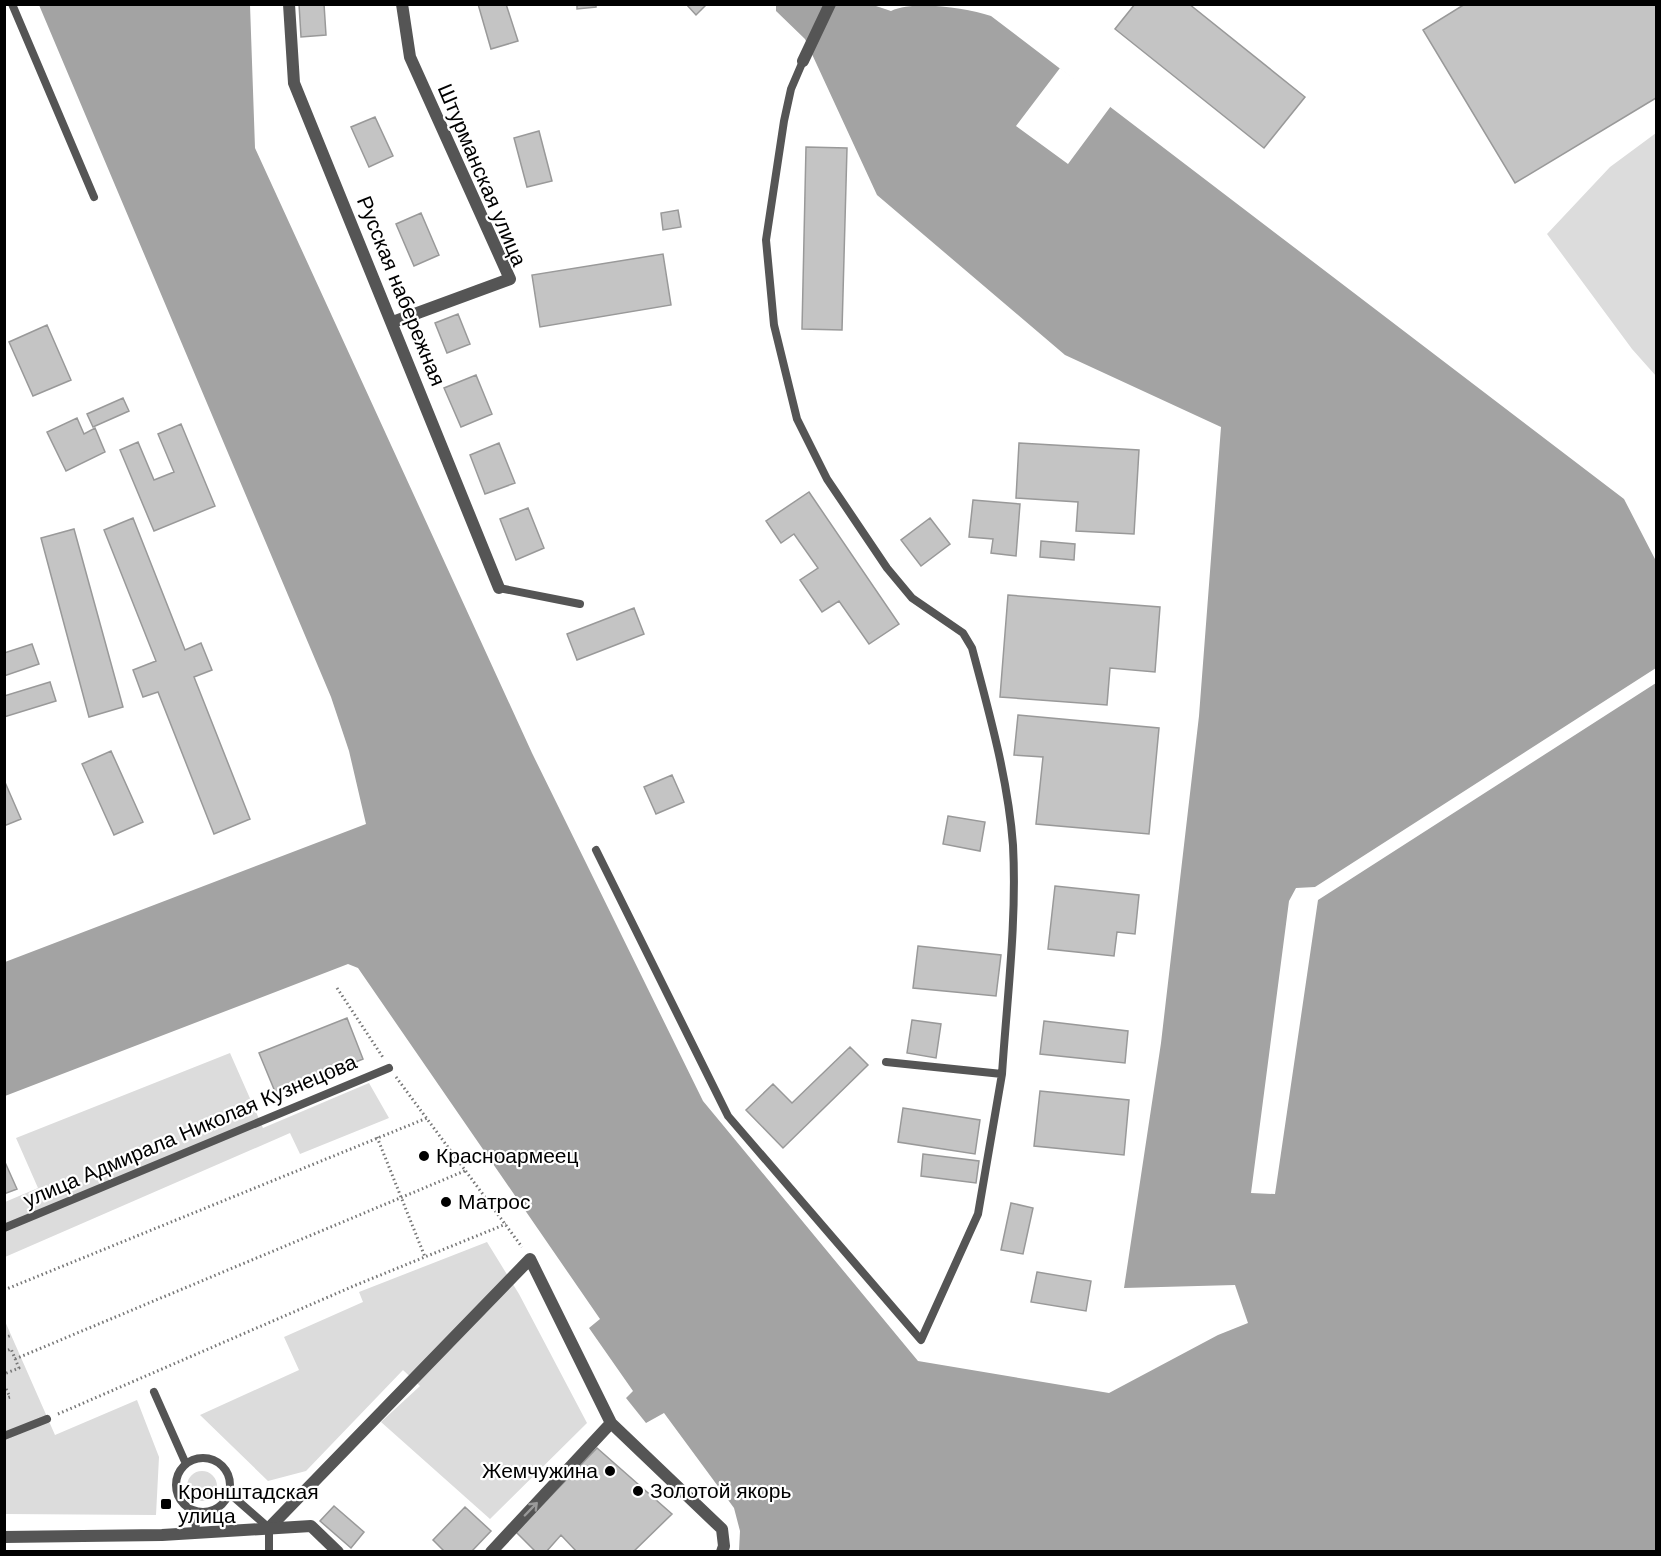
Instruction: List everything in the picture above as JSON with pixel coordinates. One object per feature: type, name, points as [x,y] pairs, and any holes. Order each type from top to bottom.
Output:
[{"type":"street","name":"Русская набережная","points":[[289,4],[294,83],[393,322],[499,588]]},
{"type":"street","name":"Штурманская улица","points":[[393,322],[510,279],[410,57],[402,4]]},
{"type":"street","points":[[803,61],[830,4]]},
{"type":"street","points":[[269,1528],[530,1259],[611,1423],[722,1528],[724,1546],[722,1551]]},
{"type":"street","points":[[490,1551],[611,1423]]},
{"type":"street","points":[[4,1537],[196,1533],[311,1526],[338,1551]]},
{"type":"lane","points":[[12,4],[94,197]]},
{"type":"lane","points":[[596,850],[728,1116],[921,1340],[978,1214],[1002,1074],[1012,923],[1013,846],[1008,806],[972,648],[963,633],[912,598],[887,568],[826,479],[797,418],[774,325],[766,240],[784,121],[791,89],[803,61]]},
{"type":"lane","points":[[499,588],[580,604]]},
{"type":"lane","points":[[886,1062],[1002,1074]]},
{"type":"lane","name":"улица Адмирала Николая Кузнецова","points":[[4,1228],[389,1068]]},
{"type":"lane","points":[[154,1392],[186,1464]]},
{"type":"lane","points":[[4,1436],[47,1419]]},
{"type":"lane","points":[[202,1458],[221,1459],[229,1476],[229,1493],[226,1501],[212,1511],[195,1512],[187,1508],[177,1495],[176,1478],[186,1464],[202,1458]]},
{"type":"lane","points":[[229,1493],[269,1528],[269,1551]]},
{"type":"lane","points":[[195,1512],[196,1533]]},
{"type":"path","points":[[337,988],[389,1068],[467,1170],[530,1259]]},
{"type":"path","points":[[4,1290],[428,1118]]},
{"type":"path","points":[[377,1137],[426,1257]]},
{"type":"path","points":[[15,1359],[467,1170]]},
{"type":"path","points":[[47,1419],[506,1224]]},
{"type":"path","points":[[4,1338],[12,1335]]},
{"type":"path","points":[[4,1352],[11,1349],[19,1368],[4,1374]]},
{"type":"path","points":[[4,1385],[10,1397],[4,1399]]},
{"type":"shaded area","points":[[39,5],[250,5],[255,148],[532,753],[703,1101],[918,1361],[1109,1393],[1218,1335],[1248,1323],[1235,1285],[1124,1288],[1161,1043],[1199,716],[1221,427],[1065,355],[877,195],[805,39],[776,11],[776,5],[873,5],[891,11],[913,6],[926,6],[968,10],[991,16],[1624,499],[1656,561],[1656,1551],[739,1551],[740,1531],[734,1508],[664,1413],[646,1423],[626,1398],[633,1391],[589,1328],[600,1319],[358,968],[348,964],[5,1096],[5,962],[366,824],[349,751],[331,697]]},
{"type":"shaded area","points":[[1656,133],[1656,376],[1632,349],[1547,234],[1610,167]]},
{"type":"shaded area","points":[[230,1053],[263,1128],[369,1083],[389,1118],[300,1154],[290,1133],[5,1257],[5,1202],[38,1188],[16,1138]]},
{"type":"shaded area","points":[[487,1242],[519,1294],[587,1423],[490,1519],[381,1422],[420,1386],[403,1370],[306,1471],[268,1481],[200,1415],[299,1370],[284,1337],[363,1302],[359,1292]]},
{"type":"shaded area","points":[[4,1319],[55,1435],[137,1400],[159,1457],[156,1515],[5,1514]]},
{"type":"shaded area","points":[[202,1471],[208,1472],[216,1480],[216,1492],[208,1500],[202,1501],[196,1500],[188,1492],[187,1486],[188,1480],[196,1472]]},
{"type":"pier","points":[[1060,68],[1111,106],[1068,164],[1016,126]]},
{"type":"pier","points":[[1656,668],[1656,683],[1318,900],[1275,1194],[1251,1193],[1289,901],[1296,888],[1315,887]]},
{"type":"building","points":[[299,4],[324,4],[326,35],[301,37]]},
{"type":"building","points":[[478,4],[506,4],[518,41],[491,49]]},
{"type":"building","points":[[577,4],[596,4],[596,7],[577,9]]},
{"type":"building","points":[[686,4],[707,4],[696,15]]},
{"type":"building","points":[[1135,4],[1189,4],[1305,97],[1264,148],[1115,29]]},
{"type":"building","points":[[1465,4],[1656,4],[1656,98],[1515,183],[1423,30]]},
{"type":"building","points":[[375,117],[393,156],[369,167],[351,127]]},
{"type":"building","points":[[539,131],[552,181],[527,187],[514,138]]},
{"type":"building","points":[[806,147],[847,148],[842,330],[802,329]]},
{"type":"building","points":[[678,210],[681,227],[663,230],[661,213]]},
{"type":"building","points":[[421,213],[439,255],[414,266],[396,224]]},
{"type":"building","points":[[663,254],[671,305],[540,327],[532,275]]},
{"type":"building","points":[[458,314],[470,344],[447,353],[435,323]]},
{"type":"building","points":[[47,325],[71,380],[33,396],[9,342]]},
{"type":"building","points":[[476,375],[492,414],[461,427],[444,388]]},
{"type":"building","points":[[123,398],[129,411],[93,427],[87,414]]},
{"type":"building","points":[[77,418],[84,434],[95,428],[105,452],[66,471],[47,432]]},
{"type":"building","points":[[181,424],[215,506],[154,531],[120,450],[138,442],[154,480],[174,472],[158,434]]},
{"type":"building","points":[[499,443],[515,483],[485,494],[470,455]]},
{"type":"building","points":[[1019,443],[1139,450],[1134,534],[1076,531],[1078,502],[1016,498]]},
{"type":"building","points":[[809,492],[899,624],[869,644],[839,601],[822,612],[800,580],[818,568],[794,534],[781,543],[766,521]]},
{"type":"building","points":[[973,500],[1020,504],[1016,556],[991,553],[993,539],[969,537]]},
{"type":"building","points":[[528,508],[544,548],[516,560],[500,519]]},
{"type":"building","points":[[133,518],[185,650],[201,643],[212,670],[194,677],[250,819],[214,834],[158,692],[143,697],[133,670],[156,661],[104,530]]},
{"type":"building","points":[[930,518],[950,544],[921,566],[901,540]]},
{"type":"building","points":[[74,529],[123,707],[89,717],[41,538]]},
{"type":"building","points":[[1041,541],[1075,544],[1074,560],[1040,557]]},
{"type":"building","points":[[1008,595],[1160,607],[1155,672],[1110,668],[1107,705],[1000,697]]},
{"type":"building","points":[[634,608],[644,634],[577,660],[567,634]]},
{"type":"building","points":[[32,644],[39,664],[4,676],[4,653]]},
{"type":"building","points":[[50,682],[56,701],[4,717],[4,696]]},
{"type":"building","points":[[1018,715],[1159,728],[1149,834],[1036,824],[1043,757],[1014,755]]},
{"type":"building","points":[[111,751],[143,822],[114,835],[82,764]]},
{"type":"building","points":[[672,775],[684,802],[656,814],[644,787]]},
{"type":"building","points":[[4,780],[21,819],[4,826]]},
{"type":"building","points":[[948,816],[985,822],[980,851],[943,844]]},
{"type":"building","points":[[1055,886],[1139,895],[1135,934],[1117,932],[1114,956],[1048,949]]},
{"type":"building","points":[[918,946],[1001,955],[996,996],[913,988]]},
{"type":"building","points":[[347,1018],[363,1059],[276,1094],[259,1053]]},
{"type":"building","points":[[912,1020],[941,1024],[936,1058],[907,1053]]},
{"type":"building","points":[[1044,1021],[1128,1031],[1125,1063],[1040,1054]]},
{"type":"building","points":[[850,1047],[868,1065],[783,1148],[746,1110],[773,1084],[792,1103]]},
{"type":"building","points":[[1040,1091],[1129,1100],[1124,1155],[1034,1146]]},
{"type":"building","points":[[903,1108],[980,1120],[975,1154],[898,1142]]},
{"type":"building","points":[[923,1154],[979,1161],[976,1183],[921,1176]]},
{"type":"building","points":[[4,1160],[17,1189],[4,1194]]},
{"type":"building","points":[[1011,1203],[1033,1208],[1023,1254],[1001,1250]]},
{"type":"building","points":[[1037,1272],[1091,1281],[1086,1311],[1031,1302]]},
{"type":"building","points":[[597,1448],[672,1514],[633,1552],[577,1552],[561,1535],[546,1552],[536,1552],[516,1532]]},
{"type":"building","points":[[334,1506],[364,1532],[351,1548],[320,1521]]},
{"type":"building","points":[[465,1507],[491,1531],[471,1552],[445,1552],[433,1540]]},
{"type":"place","name":"Красноармеец","points":[[424,1156]]},
{"type":"place","name":"Матрос","points":[[446,1202]]},
{"type":"place","name":"Жемчужина","points":[[610,1471]]},
{"type":"place","name":"Золотой якорь","points":[[638,1491]]},
{"type":"place","name":"Кронштадская улица","points":[[166,1504]]}]
